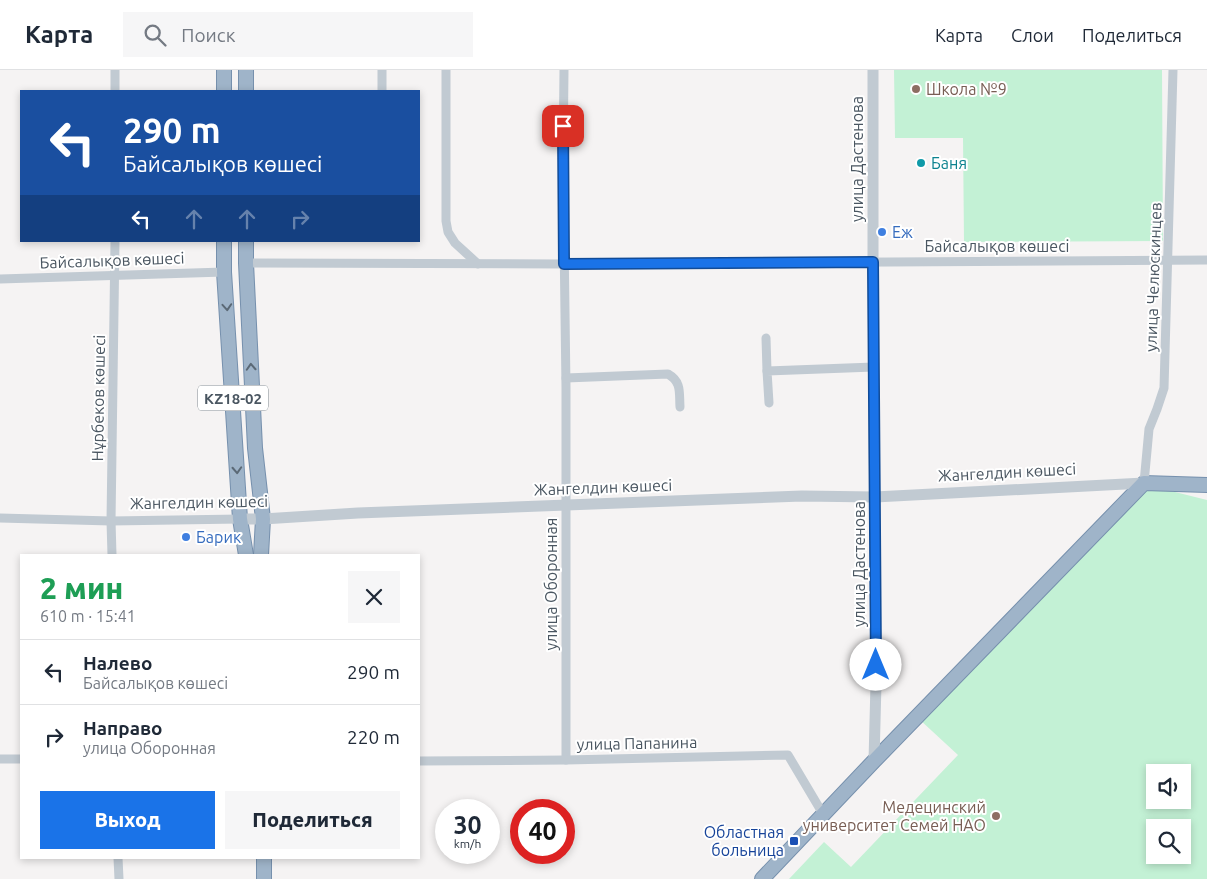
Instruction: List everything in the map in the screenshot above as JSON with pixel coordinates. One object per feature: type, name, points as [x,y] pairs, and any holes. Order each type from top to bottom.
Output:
[{"type":"highway","points":[[224,70],[224,90]]},
{"type":"highway","points":[[246,70],[246,90]]},
{"type":"highway","name":"KZ18-02","points":[[224,242],[224,272],[240,518],[246,554]]},
{"type":"highway","name":"KZ18-02","points":[[246,242],[255,448],[263,519],[261,554]]},
{"type":"highway","points":[[762,879],[874,760],[1144,483]]},
{"type":"highway","name":"Жангелдин көшесі","points":[[1144,483],[1207,485]]},
{"type":"highway","points":[[264,859],[264,879]]},
{"type":"street","points":[[115,70],[115,90]]},
{"type":"street","points":[[382,70],[382,90]]},
{"type":"street","points":[[446,70],[446,220],[448,232],[454,243],[478,264]]},
{"type":"street","name":"улица Оборонная","points":[[564,70],[566,760]]},
{"type":"street","name":"улица Дастенова","points":[[873,70],[876,683],[874,760]]},
{"type":"street","name":"улица Челюскинцев","points":[[1144,483],[1149,429],[1158,409],[1164,388],[1173,70]]},
{"type":"street","name":"Нұрбеков көшесі","points":[[112,554],[115,242]]},
{"type":"street","name":"Байсалықов көшесі","points":[[246,263],[564,264],[1207,260]]},
{"type":"street","name":"Байсалықов көшесі","points":[[0,279],[224,272]]},
{"type":"street","points":[[766,338],[769,403]]},
{"type":"street","points":[[767,371],[874,367]]},
{"type":"street","points":[[566,378],[668,374],[675,378],[679,386],[680,406]]},
{"type":"street","name":"Жангелдин көшесі","points":[[0,518],[111,521],[263,519],[802,496],[875,497],[1144,483]]},
{"type":"street","name":"улица Папанина","points":[[420,761],[788,755],[823,814]]},
{"type":"street","points":[[0,759],[20,759]]},
{"type":"street","points":[[118,859],[118,879]]},
{"type":"green space","points":[[894,70],[1162,70],[1163,241],[964,242],[963,138],[895,138]]},
{"type":"green space","points":[[1144,490],[1167,490],[1207,500],[1207,879],[789,879],[824,842],[851,867],[958,755],[919,719]]},
{"type":"place","name":"Школа №9","points":[[916,89]]},
{"type":"place","name":"Баня","points":[[921,163]]},
{"type":"place","name":"Еж","points":[[882,232]]},
{"type":"place","name":"Барик","points":[[186,537]]},
{"type":"place","name":"Медецинский университет Семей НАО","points":[[996,816]]},
{"type":"place","name":"Областная больница","points":[[794,841]]},
{"type":"route","points":[[563,126],[564,264],[873,262],[876,665]]}]
